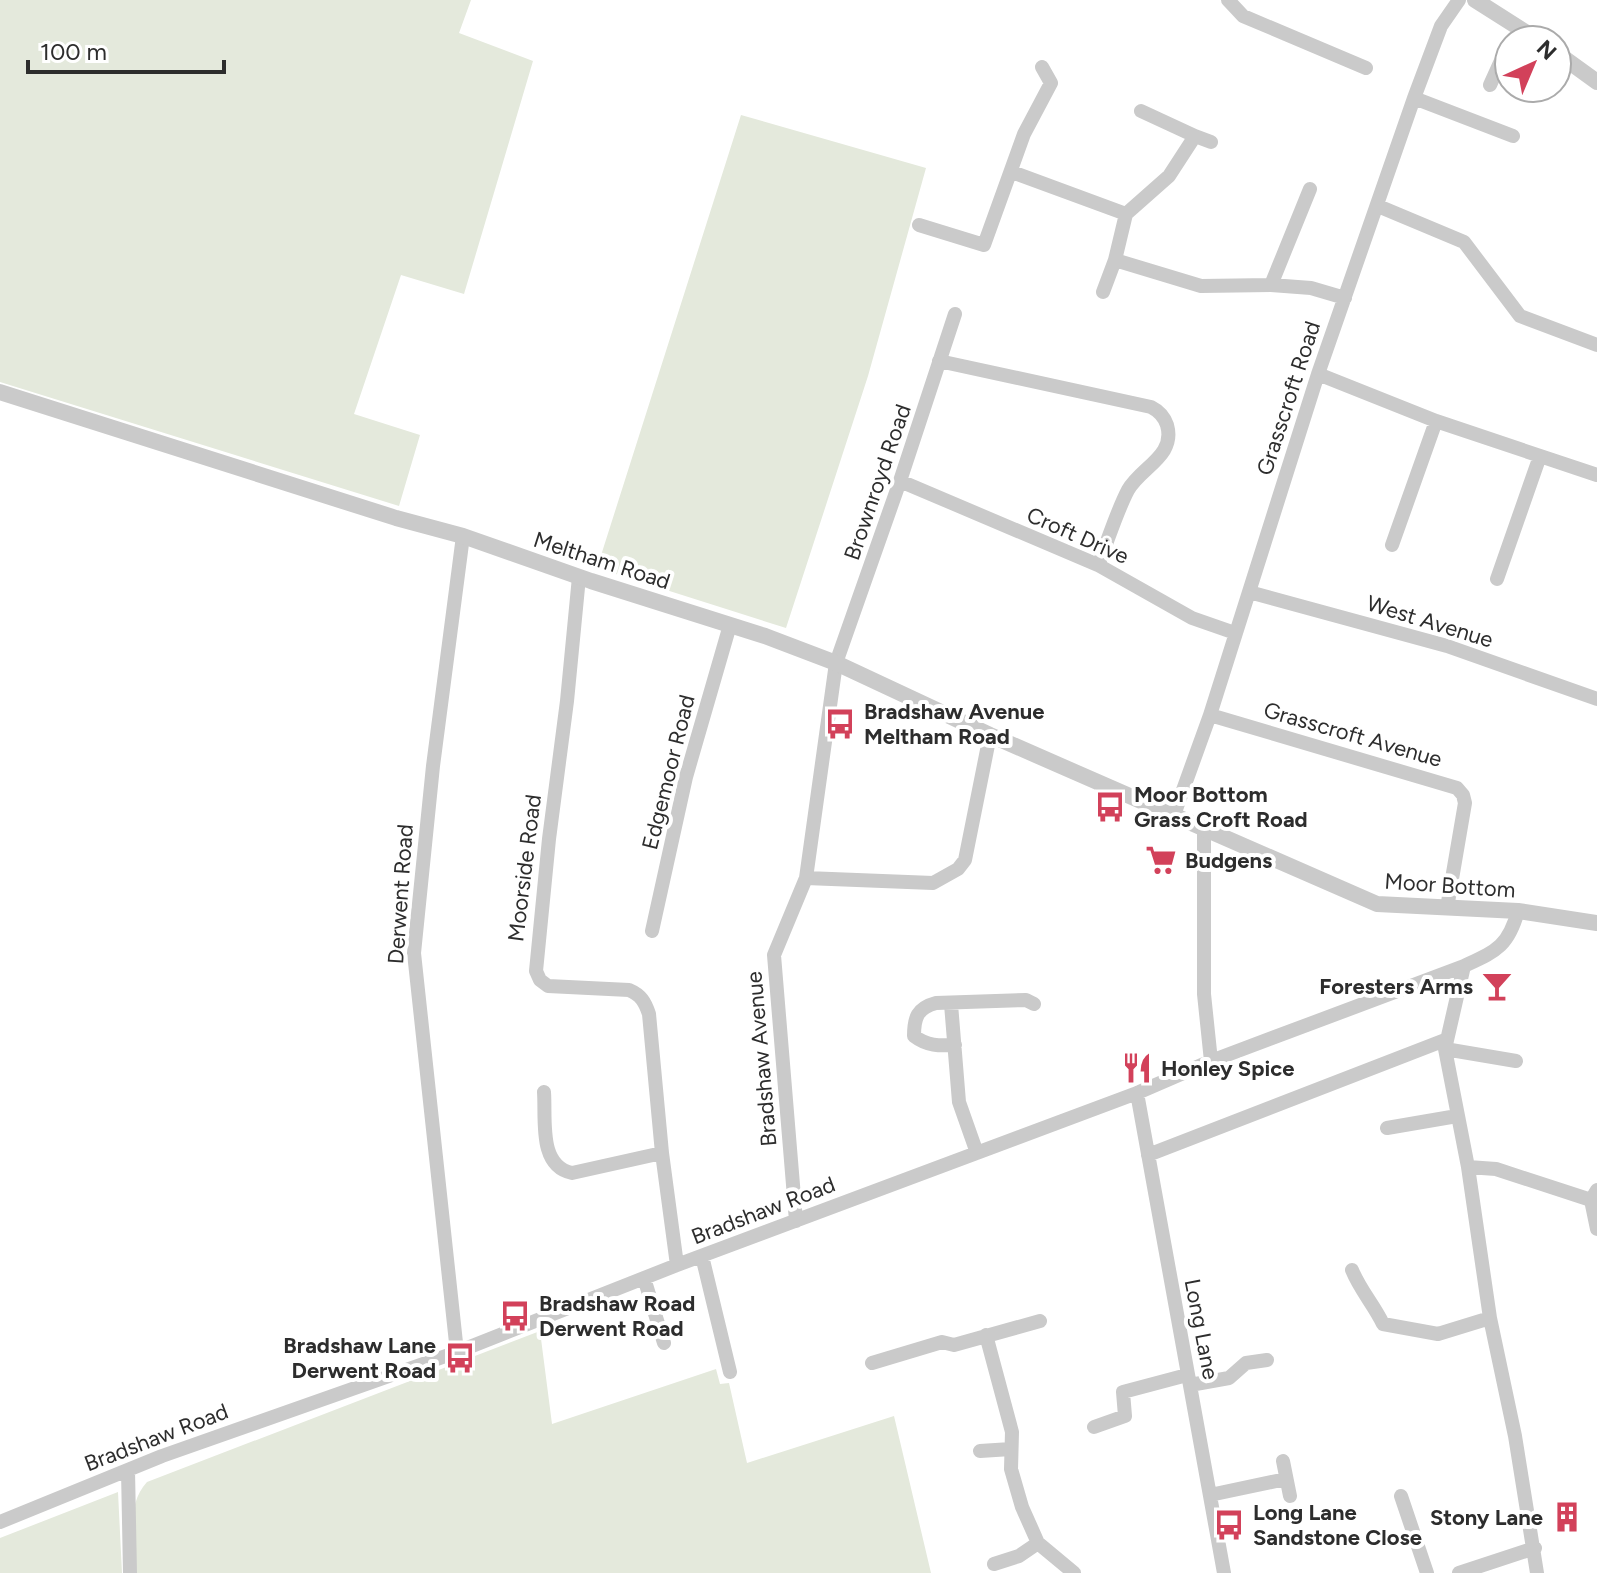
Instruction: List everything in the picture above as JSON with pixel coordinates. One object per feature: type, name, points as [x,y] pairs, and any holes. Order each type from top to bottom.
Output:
[{"type":"street","points":[[1228,0],[1243,16],[1366,68]]},
{"type":"street","name":"Grasscroft Road","points":[[1174,815],[1210,715],[1318,374],[1414,98],[1441,26],[1459,0]]},
{"type":"street","points":[[1475,0],[1500,24]]},
{"type":"street","points":[[1573,65],[1597,82]]},
{"type":"street","points":[[919,225],[984,245],[1024,134],[1051,83],[1042,67]]},
{"type":"street","points":[[1490,85],[1493,78]]},
{"type":"street","points":[[1414,98],[1513,136]]},
{"type":"street","points":[[1141,111],[1211,142]]},
{"type":"street","points":[[1103,292],[1115,260],[1126,214],[1169,176],[1195,136]]},
{"type":"street","points":[[1012,172],[1126,214]]},
{"type":"street","points":[[1271,285],[1310,189]]},
{"type":"street","points":[[1378,206],[1464,242],[1520,316],[1597,345]]},
{"type":"street","points":[[1115,260],[1201,286],[1311,288],[1345,298]]},
{"type":"street","name":"Brownroyd Road","points":[[836,663],[955,314]]},
{"type":"street","points":[[939,361],[1151,407],[1165,419],[1169,432],[1168,446],[1129,489],[1098,565]]},
{"type":"street","points":[[1318,374],[1436,421],[1597,475]]},
{"type":"street","name":"Meltham Road","points":[[0,392],[463,536],[836,663],[990,735],[1174,815]]},
{"type":"street","points":[[1392,545],[1436,421]]},
{"type":"street","points":[[1497,579],[1540,456]]},
{"type":"street","name":"Croft Drive","points":[[900,481],[1098,565],[1192,618],[1235,633]]},
{"type":"street","name":"Derwent Road","points":[[457,1352],[414,953],[433,766],[463,536]]},
{"type":"street","name":"Moorside Road","points":[[579,577],[536,971],[540,980],[548,986],[629,990],[645,1002],[649,1014],[662,1153],[677,1265]]},
{"type":"street","name":"West Avenue","points":[[1249,592],[1447,646],[1597,699]]},
{"type":"street","name":"Edgemoor Road","points":[[652,931],[686,777],[730,625]]},
{"type":"street","name":"Bradshaw Avenue","points":[[796,1221],[774,955],[806,878],[836,663]]},
{"type":"street","name":"Grasscroft Avenue","points":[[1210,715],[1457,788],[1465,803],[1447,908]]},
{"type":"street","points":[[806,878],[933,883],[958,869],[965,860],[990,735]]},
{"type":"street","name":"Moor Bottom","points":[[1174,815],[1377,904],[1518,911],[1597,923]]},
{"type":"street","points":[[1204,830],[1204,994],[1211,1061]]},
{"type":"street","name":"Bradshaw Road","points":[[0,1522],[128,1470],[457,1352],[677,1265],[1137,1093],[1211,1061],[1464,966],[1507,942],[1518,911]]},
{"type":"street","points":[[1464,966],[1445,1045],[1468,1167],[1490,1318],[1515,1436],[1537,1573]]},
{"type":"street","points":[[955,1045],[923,1043],[914,1036],[917,1014],[925,1006],[1026,1000],[1034,1004]]},
{"type":"street","points":[[951,1004],[959,1102],[977,1153]]},
{"type":"street","points":[[1148,1155],[1445,1045],[1516,1061]]},
{"type":"street","points":[[544,1092],[549,1156],[564,1171],[572,1173],[662,1153]]},
{"type":"street","name":"Long Lane","points":[[1137,1093],[1224,1573]]},
{"type":"street","points":[[1387,1128],[1457,1116]]},
{"type":"street","points":[[1468,1167],[1496,1169],[1594,1195],[1597,1229]]},
{"type":"street","points":[[702,1256],[730,1372]]},
{"type":"street","points":[[1352,1270],[1361,1291],[1375,1306],[1383,1324],[1392,1328],[1438,1334],[1490,1318]]},
{"type":"street","points":[[644,1278],[664,1343]]},
{"type":"street","points":[[872,1363],[942,1342],[954,1345],[1040,1321]]},
{"type":"street","points":[[986,1335],[1012,1432],[1011,1469],[1022,1507],[1038,1543],[1074,1573]]},
{"type":"street","points":[[1094,1427],[1125,1416],[1123,1392],[1189,1380],[1229,1378],[1246,1363],[1267,1360]]},
{"type":"street","points":[[980,1451],[1011,1449]]},
{"type":"street","points":[[1283,1461],[1290,1496]]},
{"type":"street","points":[[128,1470],[130,1573]]},
{"type":"street","points":[[1210,1495],[1286,1479]]},
{"type":"street","points":[[1401,1496],[1427,1573]]},
{"type":"street","points":[[994,1564],[1019,1556],[1038,1543]]},
{"type":"street","points":[[1459,1573],[1535,1548]]},
{"type":"shaded area","points":[[0,0],[471,0],[459,33],[533,61],[464,294],[401,275],[354,414],[420,435],[399,506],[0,382]]},
{"type":"shaded area","points":[[741,115],[926,168],[868,376],[786,628],[597,568]]},
{"type":"shaded area","points":[[540,1331],[552,1424],[716,1369],[720,1384],[729,1383],[747,1463],[894,1416],[931,1573],[136,1573],[133,1513],[147,1482]]},
{"type":"shaded area","points":[[118,1492],[122,1573],[0,1573],[0,1538]]},
{"type":"place","name":"Bradshaw Avenue Meltham Road","points":[[840,724]]},
{"type":"place","name":"Moor Bottom Grass Croft Road","points":[[1110,807]]},
{"type":"place","name":"Budgens","points":[[1161,860]]},
{"type":"place","name":"Foresters Arms","points":[[1497,986]]},
{"type":"place","name":"Honley Spice","points":[[1137,1068]]},
{"type":"place","name":"Bradshaw Road Derwent Road","points":[[515,1316]]},
{"type":"place","name":"Bradshaw Lane Derwent Road","points":[[460,1358]]},
{"type":"place","name":"Stony Lane","points":[[1567,1517]]},
{"type":"place","name":"Long Lane Sandstone Close","points":[[1229,1525]]}]
